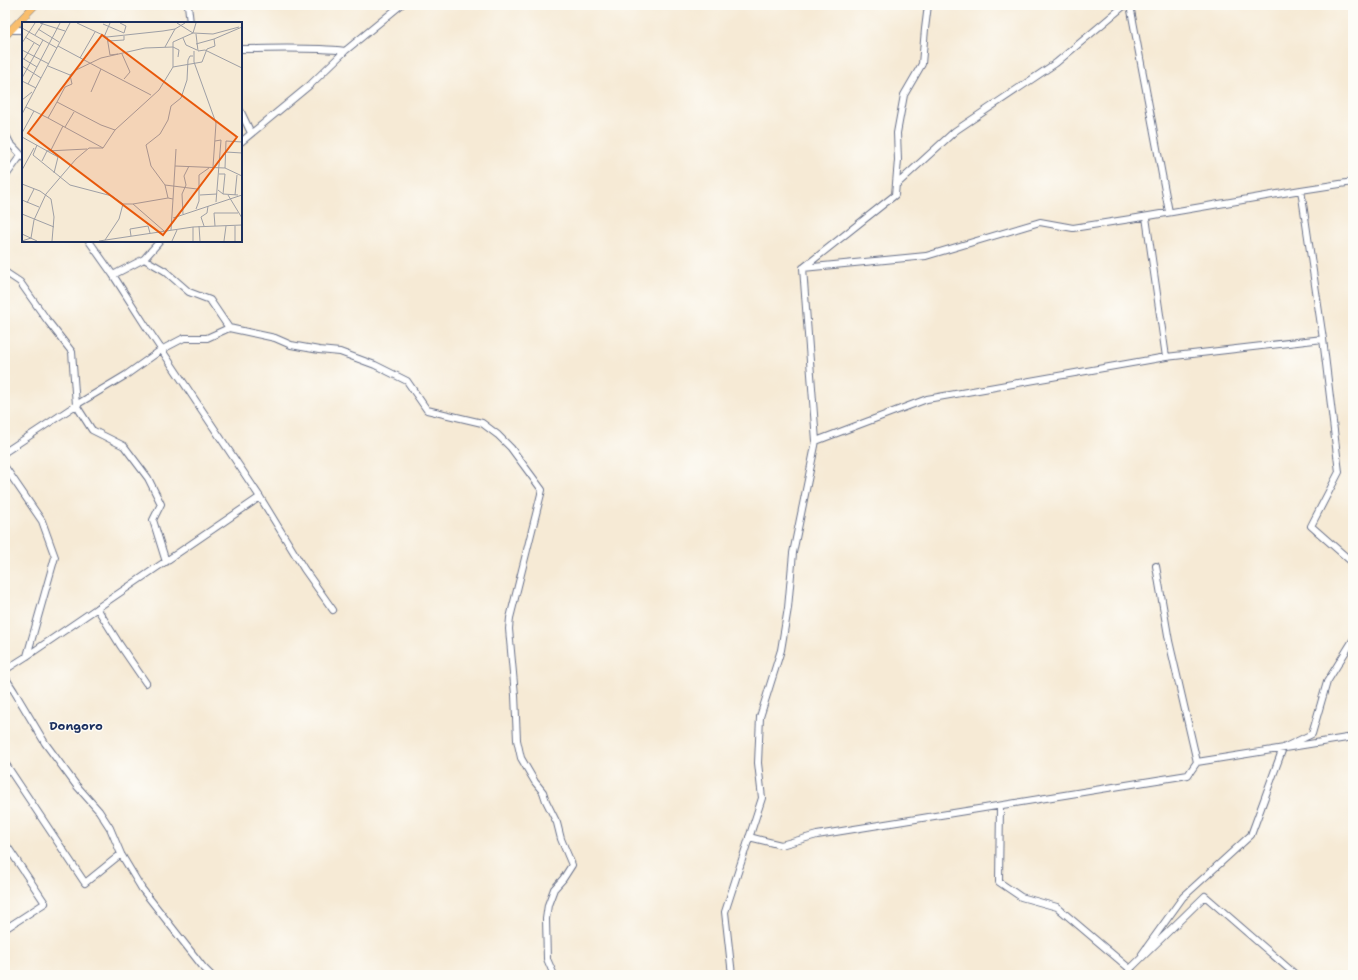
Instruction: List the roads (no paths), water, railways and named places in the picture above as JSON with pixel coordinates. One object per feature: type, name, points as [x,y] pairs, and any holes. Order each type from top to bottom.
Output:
[{"type":"main road","points":[[5,36],[35,5]]},
{"type":"street","points":[[188,5],[190,22]]},
{"type":"street","points":[[242,141],[310,85],[345,51],[401,5]]},
{"type":"street","points":[[803,268],[895,195],[898,160],[897,134],[904,95],[922,64],[928,5]]},
{"type":"street","points":[[896,185],[955,132],[1056,63],[1125,5]]},
{"type":"street","points":[[1130,5],[1169,212]]},
{"type":"street","points":[[10,30],[22,30]]},
{"type":"street","points":[[242,49],[303,50],[321,48],[345,51]]},
{"type":"street","points":[[242,114],[252,133]]},
{"type":"street","points":[[5,133],[10,143],[22,156],[5,177]]},
{"type":"street","points":[[803,268],[926,256],[1040,222],[1073,228],[1353,182]]},
{"type":"street","points":[[1301,190],[1323,339],[1339,472],[1310,526],[1353,564]]},
{"type":"street","points":[[1146,217],[1166,357]]},
{"type":"street","points":[[91,242],[260,497],[304,569],[333,610]]},
{"type":"street","points":[[113,275],[144,259],[159,242]]},
{"type":"street","points":[[144,259],[178,281],[189,292],[210,300],[229,328]]},
{"type":"street","points":[[732,975],[725,912],[762,798],[758,763],[760,716],[781,650],[788,608],[793,553],[816,441],[803,268]]},
{"type":"street","points":[[5,272],[20,282],[46,320],[72,352],[76,405],[92,430],[124,446],[148,478],[161,504],[153,520],[166,562]]},
{"type":"street","points":[[5,452],[76,405],[126,375],[161,350],[184,338],[207,338],[229,328],[276,338],[305,348],[340,352],[375,365],[407,380],[427,410],[482,423],[511,448],[542,490],[510,618],[509,629],[515,695],[517,740],[521,758],[535,782],[544,792],[546,801],[557,823],[561,840],[572,865],[554,889],[548,905],[546,919],[547,959],[554,975]]},
{"type":"street","points":[[816,441],[927,399],[1166,357],[1323,339]]},
{"type":"street","points":[[5,467],[42,521],[55,556],[27,656]]},
{"type":"street","points":[[5,670],[260,497]]},
{"type":"street","points":[[1156,566],[1169,641],[1197,762]]},
{"type":"street","points":[[97,608],[120,645],[146,682]]},
{"type":"street","points":[[1126,975],[1183,898],[1251,835],[1283,748],[1312,734],[1327,682],[1353,640]]},
{"type":"street","points":[[5,677],[29,714],[45,743],[76,785],[99,811],[110,828],[121,854],[142,889],[203,968],[211,975]]},
{"type":"street","points":[[749,837],[781,845],[817,835],[1188,775],[1197,762],[1353,737]]},
{"type":"street","points":[[5,763],[85,883],[121,854]]},
{"type":"street","points":[[1000,806],[999,882],[1021,897],[1057,907],[1130,969]]},
{"type":"street","points":[[5,843],[45,903],[5,929]]},
{"type":"street","points":[[1130,969],[1205,896],[1292,974]]},
{"type":"district","name":"Dongoro","points":[[76,726]]}]
